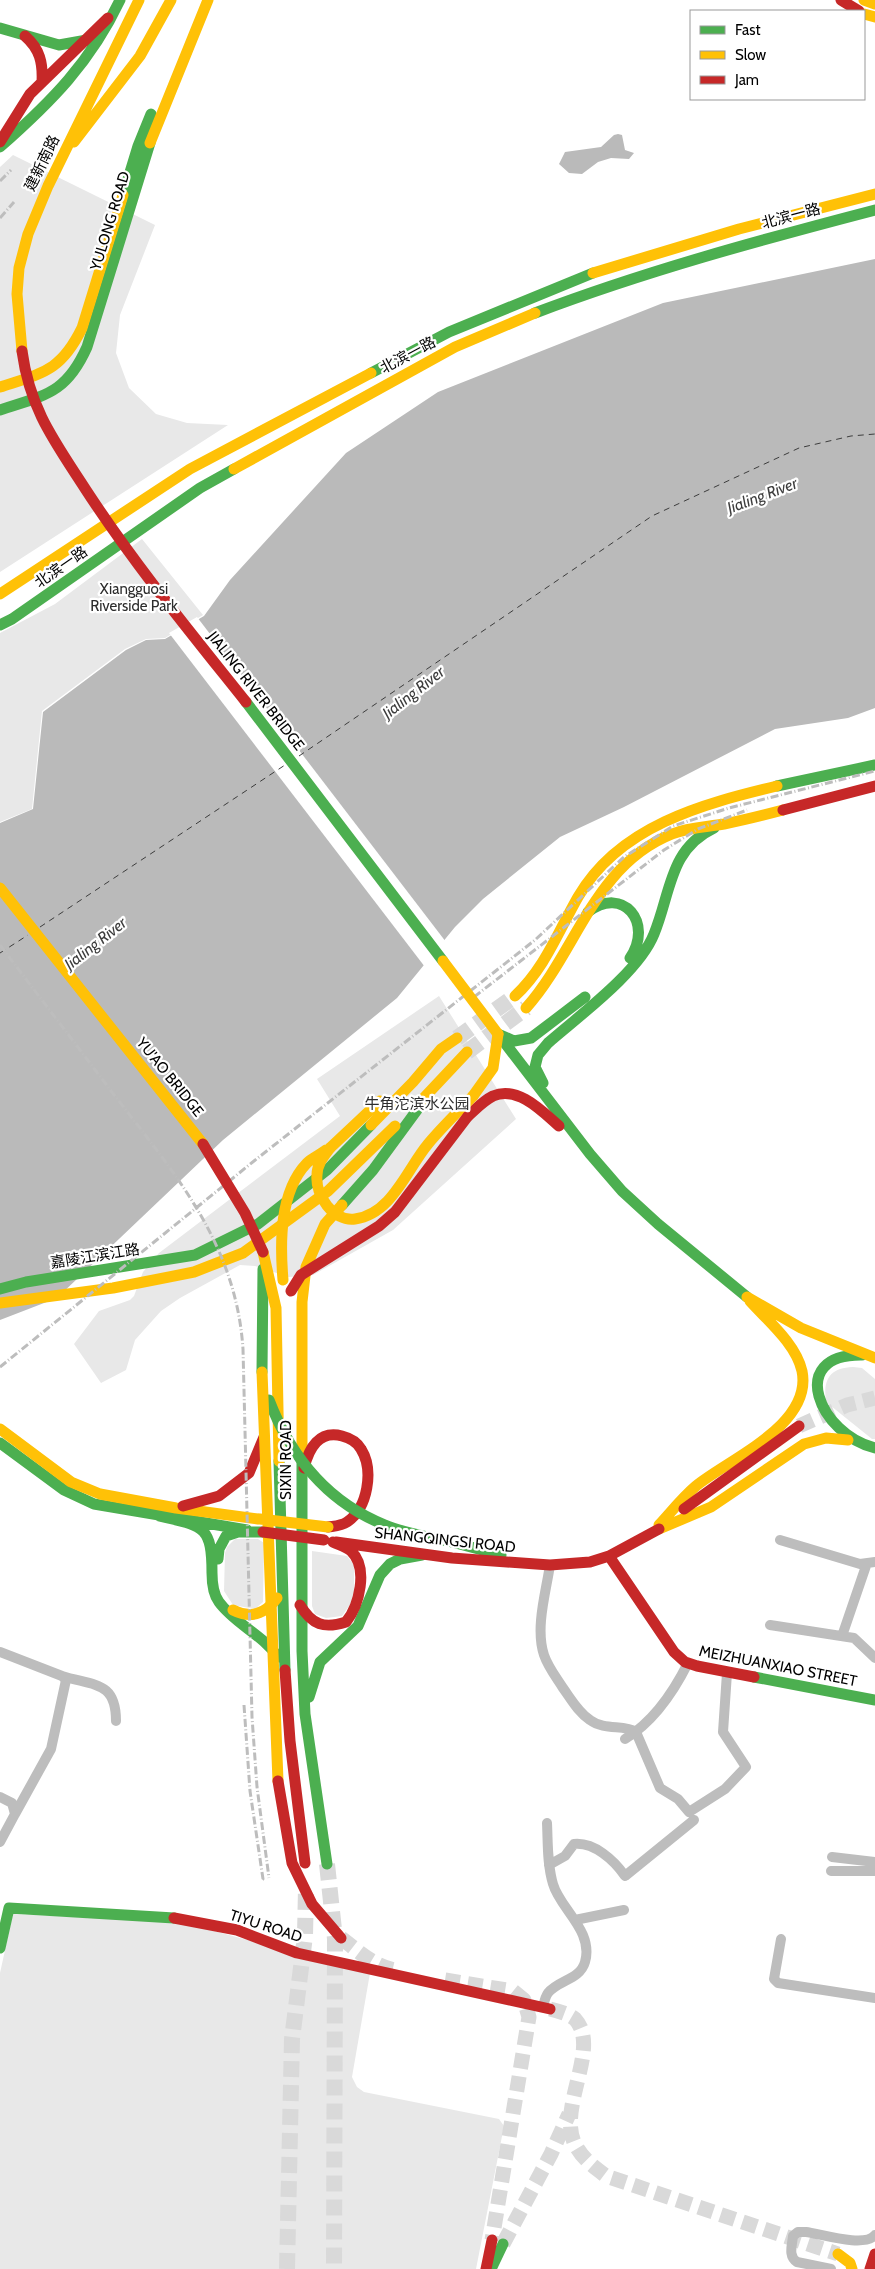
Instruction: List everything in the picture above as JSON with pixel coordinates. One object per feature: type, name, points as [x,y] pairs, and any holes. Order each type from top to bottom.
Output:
[{"type":"main road","name":"建新南路","points":[[22,351],[17,315],[17,287],[30,224],[139,0]]},
{"type":"main road","name":"YULONG ROAD","points":[[0,387],[47,371],[60,364],[70,354],[76,342],[138,146],[200,0]]},
{"type":"main road","name":"YULONG ROAD","points":[[0,410],[62,387],[77,370],[87,346],[148,149],[208,0]]},
{"type":"main road","points":[[841,0],[857,10]]},
{"type":"main road","points":[[864,0],[875,4]]},
{"type":"main road","points":[[60,159],[137,62],[171,2]]},
{"type":"main road","name":"建新南路","points":[[0,142],[22,103],[87,40],[119,3]]},
{"type":"main road","name":"建新南路","points":[[0,147],[76,75],[92,55],[119,3]]},
{"type":"main road","points":[[0,28],[20,32],[59,45],[87,40]]},
{"type":"main road","points":[[20,32],[31,40],[40,53],[44,67],[42,82]]},
{"type":"main road","name":"北滨一路","points":[[0,594],[181,474],[449,332],[595,272],[740,229],[875,194]]},
{"type":"main road","name":"北滨一路","points":[[0,625],[12,619],[200,488],[454,347],[521,318],[600,288],[743,244],[875,210]]},
{"type":"main road","name":"JIALING RIVER BRIDGE","points":[[22,351],[26,380],[36,407],[51,436],[122,545],[303,775],[590,1154]]},
{"type":"main road","points":[[0,613],[12,619]]},
{"type":"main road","points":[[515,996],[528,985],[550,953],[580,893],[628,841],[673,818],[739,796],[875,765]]},
{"type":"main road","points":[[526,1008],[542,993],[586,915],[618,870],[639,852],[666,836],[684,830],[722,824],[875,786]]},
{"type":"main road","points":[[590,1154],[537,1073],[535,1061],[548,1043],[638,964],[646,954],[652,941],[670,878],[679,861],[695,838],[722,824]]},
{"type":"main road","name":"YU'AO BRIDGE","points":[[0,888],[198,1136],[245,1214],[263,1252],[280,1308]]},
{"type":"main road","points":[[330,1148],[318,1168],[318,1188],[325,1203],[338,1216],[353,1220],[367,1216],[385,1202],[427,1145],[483,1086],[497,1061],[498,1034],[514,1041],[525,1040],[537,1034],[577,1003],[630,957],[638,947],[641,934],[639,926],[626,908],[611,902],[604,902],[586,915]]},
{"type":"main road","points":[[507,1046],[523,1050],[533,1046],[577,1003]]},
{"type":"main road","points":[[176,1508],[219,1496],[249,1473],[262,1445],[277,1372],[283,1280],[280,1254],[284,1216],[294,1187],[307,1164],[330,1148],[349,1128],[441,1049],[457,1038]]},
{"type":"main road","name":"嘉陵江滨江路","points":[[0,1289],[26,1282],[195,1255],[258,1224],[327,1170],[413,1082],[441,1049]]},
{"type":"main road","points":[[428,1095],[467,1052]]},
{"type":"main road","points":[[280,1308],[301,1275],[379,1226],[395,1212],[468,1116],[487,1099],[501,1094],[514,1096],[538,1107],[590,1154],[622,1191],[658,1224],[745,1296],[782,1338],[800,1365],[803,1384],[799,1402],[780,1425],[696,1486],[655,1530]]},
{"type":"main road","name":"嘉陵江滨江路","points":[[0,1303],[47,1295],[113,1288],[194,1272],[243,1253],[328,1191],[428,1095]]},
{"type":"main road","name":"SIXIN ROAD","points":[[328,1864],[305,1714],[300,1605],[302,1302],[306,1267],[314,1245],[325,1224],[373,1170],[428,1095]]},
{"type":"main road","points":[[263,1252],[262,1372],[278,1792],[292,1863],[312,1904],[341,1938]]},
{"type":"main road","points":[[745,1296],[801,1328],[872,1355]]},
{"type":"main road","points":[[872,1355],[846,1355],[832,1359],[821,1372],[818,1392],[823,1411],[832,1426],[848,1440],[867,1448],[875,1448]]},
{"type":"main road","points":[[262,1372],[277,1426],[292,1452],[324,1489],[343,1503],[386,1526],[537,1564]]},
{"type":"main road","name":"SIXIN ROAD","points":[[277,1372],[281,1576],[286,1682],[290,1741],[305,1863]]},
{"type":"main road","points":[[655,1530],[799,1426]]},
{"type":"main road","points":[[0,1429],[25,1456]]},
{"type":"main road","points":[[0,1442],[84,1489],[112,1497],[176,1508],[328,1527],[339,1526],[348,1521],[355,1514],[363,1498],[368,1466],[361,1447],[343,1436],[330,1434],[321,1436],[309,1452],[301,1484]]},
{"type":"main road","name":"SHANGQINGSI ROAD","points":[[25,1456],[78,1498],[111,1508],[263,1532],[422,1554],[550,1564],[590,1562],[609,1556],[655,1530],[710,1507],[804,1444],[826,1438],[848,1440]]},
{"type":"main road","points":[[159,1516],[191,1524],[205,1531],[209,1536],[213,1549],[214,1592],[227,1610],[265,1639],[272,1648],[286,1682]]},
{"type":"main road","points":[[263,1532],[234,1532],[222,1540],[218,1553],[218,1592],[228,1606],[245,1615],[254,1616],[270,1609],[277,1598],[281,1576]]},
{"type":"main road","points":[[300,1605],[308,1618],[322,1626],[346,1622],[356,1610],[359,1596],[356,1559],[346,1548],[328,1541]]},
{"type":"main road","points":[[305,1714],[314,1676],[320,1662],[358,1626],[380,1574],[390,1564],[400,1559],[422,1554]]},
{"type":"main road","name":"MEIZHUANXIAO STREET","points":[[609,1556],[674,1652],[688,1663],[727,1673],[875,1700]]},
{"type":"main road","name":"TIYU ROAD","points":[[0,1948],[4,1908],[182,1918],[237,1930],[297,1953],[546,2008]]},
{"type":"main road","points":[[486,2269],[492,2240]]},
{"type":"main road","points":[[492,2269],[503,2244]]},
{"type":"main road","points":[[838,2254],[850,2263],[852,2269]]},
{"type":"main road","points":[[870,2269],[875,2254]]},
{"type":"street","points":[[780,1540],[860,1564],[871,1563],[842,1636]]},
{"type":"street","points":[[550,1564],[541,1630],[541,1643],[548,1666],[576,1706],[590,1721],[612,1728],[630,1728],[636,1732],[660,1788],[678,1799],[689,1812],[731,1783],[746,1767],[723,1732],[727,1673]]},
{"type":"street","points":[[770,1625],[842,1636],[860,1641],[875,1658]]},
{"type":"street","points":[[0,1652],[62,1676],[106,1689],[113,1696],[116,1706],[116,1721]]},
{"type":"street","points":[[625,1739],[636,1732],[669,1696],[688,1663]]},
{"type":"street","points":[[0,1842],[51,1749],[66,1680],[62,1676]]},
{"type":"street","points":[[0,1797],[12,1803],[15,1814]]},
{"type":"street","points":[[549,1865],[565,1856],[574,1844],[581,1843],[605,1855],[625,1876],[694,1820]]},
{"type":"street","points":[[546,1823],[549,1865],[553,1886],[575,1920],[587,1948],[586,1962],[581,1972],[558,1984],[547,1994],[546,2008]]},
{"type":"street","points":[[832,1857],[875,1862]]},
{"type":"street","points":[[831,1871],[875,1871]]},
{"type":"street","points":[[575,1920],[624,1910]]},
{"type":"street","points":[[780,1939],[774,1979],[778,1983],[875,1998]]},
{"type":"street","points":[[831,2269],[797,2262],[793,2259],[791,2252],[793,2236],[798,2232],[806,2232],[861,2242],[872,2239],[875,2235]]},
{"type":"green space","points":[[13,155],[155,225],[120,315],[116,353],[129,388],[156,414],[187,423],[228,425],[0,572],[0,167]]},
{"type":"green space","name":"Xiangguosi Riverside Park","points":[[142,539],[203,615],[165,638],[146,639],[125,649],[42,711],[32,809],[0,822],[0,633],[55,604]]},
{"type":"green space","name":"牛角沱滨水公园","points":[[439,996],[516,1119],[393,1230],[313,1275],[289,1277],[255,1266],[240,1265],[180,1298],[161,1311],[135,1340],[126,1370],[101,1383],[74,1344],[99,1311],[130,1300],[134,1296],[143,1272],[159,1253],[340,1116],[317,1079]]},
{"type":"green space","points":[[853,1367],[862,1368],[875,1379],[875,1439],[872,1439],[826,1402],[825,1394],[829,1377],[838,1370]]},
{"type":"green space","points":[[235,1539],[258,1539],[264,1543],[263,1602],[255,1609],[233,1605],[224,1591],[225,1553],[227,1547]]},
{"type":"green space","points":[[312,1551],[347,1556],[354,1565],[354,1599],[342,1616],[326,1618],[315,1614],[312,1606]]},
{"type":"green space","points":[[13,1914],[181,1922],[370,1973],[352,2077],[357,2087],[364,2092],[499,2119],[504,2126],[476,2269],[0,2269],[0,1973]]},
{"type":"water","points":[[614,135],[622,135],[625,150],[634,153],[629,159],[611,158],[598,162],[582,174],[569,173],[559,164],[565,152],[601,147]]},
{"type":"water","name":"Jialing River","points":[[875,259],[875,708],[848,718],[775,729],[624,807],[560,837],[483,899],[455,927],[397,998],[223,1140],[57,1298],[0,1320],[0,823],[33,809],[43,712],[126,650],[146,640],[165,639],[204,616],[230,580],[346,453],[438,392],[663,303]]},
{"type":"pier","points":[[197,617],[446,942],[425,967],[169,633]]},
{"type":"ferry route","points":[[299,756],[652,516],[799,448],[851,436],[875,434]]},
{"type":"ferry route","points":[[40,927],[285,765]]},
{"type":"ferry route","points":[[0,953],[28,935]]},
{"type":"tunnel","points":[[457,1038],[515,996]]},
{"type":"tunnel","points":[[467,1052],[526,1008]]},
{"type":"tunnel","points":[[799,1426],[847,1405],[875,1398]]},
{"type":"tunnel","points":[[327,1864],[335,1939],[334,2269]]},
{"type":"tunnel","points":[[287,2269],[292,2039],[305,1936],[306,1888]]},
{"type":"tunnel","points":[[341,1938],[373,1962],[395,1970]]},
{"type":"tunnel","points":[[445,1980],[513,1991],[524,2000],[529,2017],[492,2240]]},
{"type":"tunnel","points":[[550,2009],[573,2017],[582,2031],[584,2046],[571,2115],[571,2131],[579,2151],[593,2166],[606,2176],[838,2254]]},
{"type":"tunnel","points":[[503,2244],[551,2154],[569,2114]]},
{"type":"railway","points":[[0,181],[11,170]]},
{"type":"railway","points":[[0,218],[14,202]]},
{"type":"railway","points":[[0,1367],[254,1161],[535,940],[624,857],[673,826],[729,808],[875,771]]},
{"type":"railway","points":[[474,997],[664,850],[698,829],[747,810]]},
{"type":"railway","points":[[0,945],[160,1154],[199,1213],[216,1244],[229,1276],[238,1311],[243,1349],[252,1717],[257,1787],[269,1878]]},
{"type":"railway","points":[[244,1705],[250,1791],[263,1879],[261,1881]]},
{"type":"traffic: fast","points":[[0,147],[53,97],[83,62],[109,22],[120,0]]},
{"type":"traffic: fast","points":[[0,28],[59,45],[87,40]]},
{"type":"traffic: fast","points":[[123,195],[138,146],[151,114]]},
{"type":"traffic: fast","points":[[0,410],[42,396],[62,384],[79,363],[87,347],[150,143]]},
{"type":"traffic: fast","points":[[535,313],[661,270],[875,210]]},
{"type":"traffic: fast","points":[[371,373],[449,332],[593,273]]},
{"type":"traffic: fast","points":[[0,625],[12,619],[200,488],[234,469]]},
{"type":"traffic: fast","points":[[246,702],[443,961]]},
{"type":"traffic: fast","points":[[777,786],[875,765]]},
{"type":"traffic: fast","points":[[543,1083],[535,1067],[538,1055],[548,1043],[592,1006],[636,963],[654,934],[680,860],[699,837],[714,828]]},
{"type":"traffic: fast","points":[[588,912],[601,905],[613,903],[623,905],[631,912],[636,921],[638,932],[637,945],[630,958]]},
{"type":"traffic: fast","points":[[498,1034],[514,1041],[531,1038],[585,997]]},
{"type":"traffic: fast","points":[[498,1034],[590,1154],[622,1191],[658,1224],[747,1297]]},
{"type":"traffic: fast","points":[[342,1205],[373,1170],[428,1095]]},
{"type":"traffic: fast","points":[[0,1289],[26,1282],[195,1255],[258,1224],[327,1170],[371,1125]]},
{"type":"traffic: fast","points":[[262,1372],[263,1269]]},
{"type":"traffic: fast","points":[[862,1355],[838,1358],[824,1367],[818,1381],[819,1396],[826,1413],[839,1428],[855,1440],[875,1448]]},
{"type":"traffic: fast","points":[[269,1400],[278,1421],[300,1459],[329,1490],[346,1504],[364,1515],[393,1528],[452,1542]]},
{"type":"traffic: fast","points":[[0,1443],[64,1490],[94,1504],[247,1530]]},
{"type":"traffic: fast","points":[[302,1458],[302,1651],[305,1714],[327,1864]]},
{"type":"traffic: fast","points":[[279,1461],[285,1670]]},
{"type":"traffic: fast","points":[[159,1516],[186,1522],[202,1530],[210,1545],[214,1592],[217,1599],[225,1610],[272,1649],[278,1657]]},
{"type":"traffic: fast","points":[[218,1559],[219,1549],[226,1536],[238,1532],[263,1532]]},
{"type":"traffic: fast","points":[[452,1542],[501,1555]]},
{"type":"traffic: fast","points":[[309,1697],[320,1662],[358,1626],[380,1575],[390,1564],[400,1559],[422,1555]]},
{"type":"traffic: fast","points":[[754,1677],[875,1700]]},
{"type":"traffic: fast","points":[[0,1948],[9,1908],[174,1918]]},
{"type":"traffic: fast","points":[[492,2267],[503,2244]]},
{"type":"traffic: slow","points":[[22,351],[17,294],[19,268],[28,234],[48,186],[139,0]]},
{"type":"traffic: slow","points":[[74,142],[140,56],[171,0]]},
{"type":"traffic: slow","points":[[150,143],[208,0]]},
{"type":"traffic: slow","points":[[864,0],[875,4]]},
{"type":"traffic: slow","points":[[865,14],[875,17]]},
{"type":"traffic: slow","points":[[593,273],[739,229],[875,194]]},
{"type":"traffic: slow","points":[[0,387],[39,374],[49,368],[58,362],[74,342],[82,328],[123,195]]},
{"type":"traffic: slow","points":[[234,469],[455,347],[535,313]]},
{"type":"traffic: slow","points":[[0,594],[190,469],[371,373]]},
{"type":"traffic: slow","points":[[515,996],[543,962],[578,897],[595,873],[616,852],[639,835],[692,810],[777,786]]},
{"type":"traffic: slow","points":[[526,1008],[544,985],[605,888],[623,866],[645,848],[678,832],[783,810]]},
{"type":"traffic: slow","points":[[0,888],[203,1144]]},
{"type":"traffic: slow","points":[[443,961],[498,1034]]},
{"type":"traffic: slow","points":[[473,1096],[493,1068],[498,1034]]},
{"type":"traffic: slow","points":[[371,1125],[413,1082],[441,1049],[457,1038]]},
{"type":"traffic: slow","points":[[420,1102],[467,1052]]},
{"type":"traffic: slow","points":[[330,1148],[321,1160],[317,1171],[317,1183],[322,1199],[333,1212],[347,1219],[368,1215],[379,1209],[389,1200],[428,1144],[473,1096]]},
{"type":"traffic: slow","points":[[330,1148],[380,1101]]},
{"type":"traffic: slow","points":[[0,1303],[113,1288],[194,1272],[243,1253],[328,1191],[395,1126]]},
{"type":"traffic: slow","points":[[283,1280],[282,1235],[286,1203],[291,1188],[307,1163],[326,1150]]},
{"type":"traffic: slow","points":[[302,1458],[302,1302],[306,1267],[325,1224],[342,1205]]},
{"type":"traffic: slow","points":[[263,1252],[276,1308],[279,1461]]},
{"type":"traffic: slow","points":[[747,1297],[801,1328],[875,1358]]},
{"type":"traffic: slow","points":[[659,1525],[696,1486],[766,1439],[795,1408],[802,1390],[802,1371],[799,1361],[788,1342],[750,1301]]},
{"type":"traffic: slow","points":[[262,1372],[278,1781]]},
{"type":"traffic: slow","points":[[0,1429],[71,1482],[100,1494],[176,1508],[258,1519]]},
{"type":"traffic: slow","points":[[659,1529],[711,1507],[804,1444],[826,1438],[848,1440]]},
{"type":"traffic: slow","points":[[260,1519],[328,1527]]},
{"type":"traffic: slow","points":[[233,1610],[246,1614],[257,1613],[268,1608],[277,1598]]},
{"type":"traffic: slow","points":[[838,2254],[850,2263],[852,2269]]},
{"type":"traffic: jam","points":[[841,0],[857,10]]},
{"type":"traffic: jam","points":[[0,142],[30,94],[108,18]]},
{"type":"traffic: jam","points":[[25,36],[34,46],[40,57],[42,82]]},
{"type":"traffic: jam","points":[[22,351],[31,391],[45,425],[64,456],[144,572],[246,702]]},
{"type":"traffic: jam","points":[[783,810],[875,786]]},
{"type":"traffic: jam","points":[[468,1116],[493,1096],[512,1094],[538,1107],[559,1126]]},
{"type":"traffic: jam","points":[[291,1291],[301,1275],[379,1226],[395,1212],[468,1116]]},
{"type":"traffic: jam","points":[[203,1144],[245,1213],[263,1252]]},
{"type":"traffic: jam","points":[[684,1509],[799,1426]]},
{"type":"traffic: jam","points":[[304,1468],[316,1442],[327,1436],[342,1436],[350,1439],[359,1447],[365,1458],[368,1478],[367,1488],[360,1508],[347,1522],[328,1527]]},
{"type":"traffic: jam","points":[[183,1506],[219,1496],[249,1473],[264,1437]]},
{"type":"traffic: jam","points":[[336,1542],[452,1558],[550,1565],[590,1562],[609,1556],[659,1529]]},
{"type":"traffic: jam","points":[[263,1532],[324,1540]]},
{"type":"traffic: jam","points":[[300,1605],[309,1617],[319,1624],[331,1625],[346,1622],[351,1615],[360,1587],[360,1567],[351,1551],[333,1542]]},
{"type":"traffic: jam","points":[[609,1556],[674,1652],[685,1662],[754,1677]]},
{"type":"traffic: jam","points":[[285,1670],[290,1741],[305,1863]]},
{"type":"traffic: jam","points":[[278,1781],[292,1863],[312,1904],[341,1938]]},
{"type":"traffic: jam","points":[[174,1918],[237,1930],[297,1953],[550,2009]]},
{"type":"traffic: jam","points":[[486,2269],[492,2240]]},
{"type":"traffic: jam","points":[[870,2269],[875,2254]]}]
